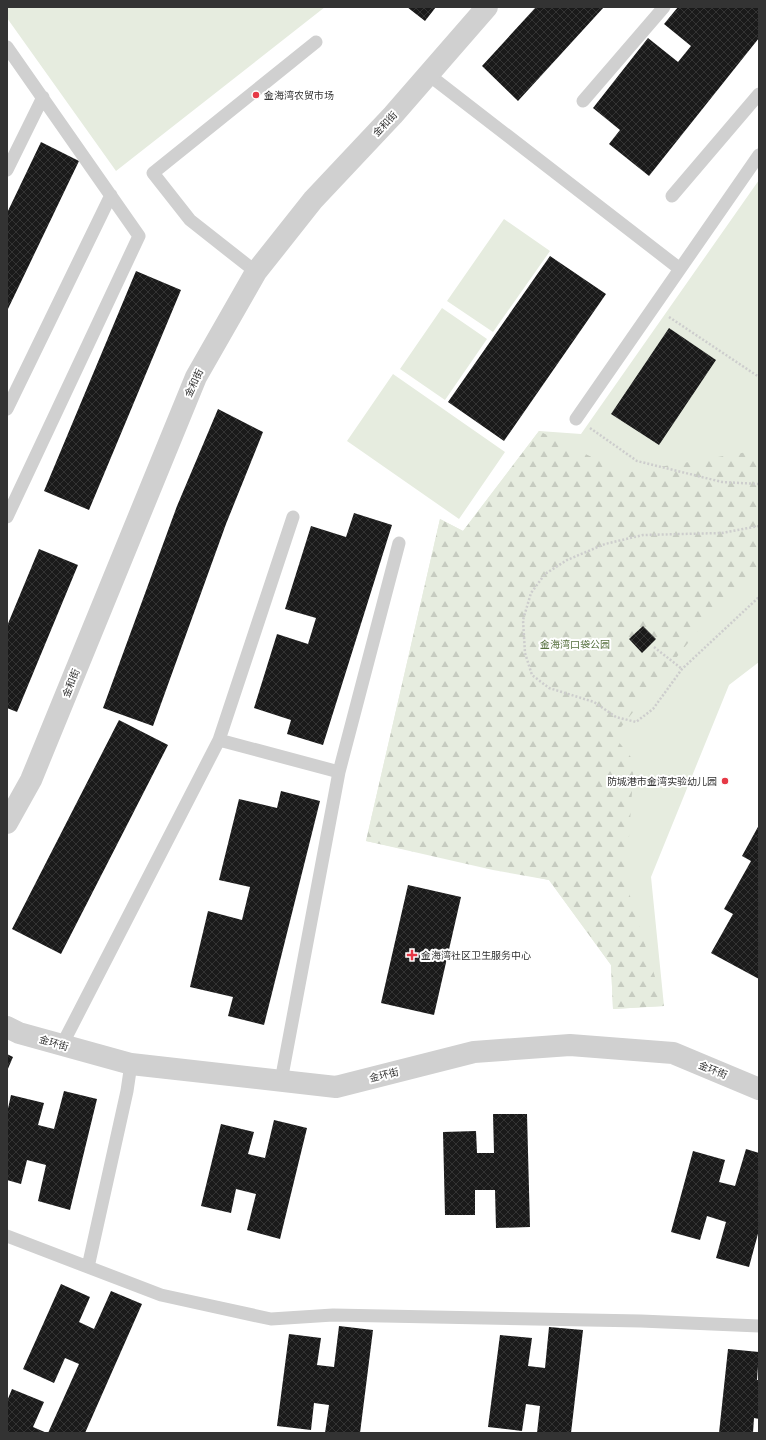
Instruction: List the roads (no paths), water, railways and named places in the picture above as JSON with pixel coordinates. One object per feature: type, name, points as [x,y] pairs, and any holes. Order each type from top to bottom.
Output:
[{"type":"street","name":"金和街","points":[[7,824],[31,780],[196,377],[256,272],[313,200],[429,76],[486,7]]},
{"type":"street","name":"金环街","points":[[7,1027],[19,1033],[130,1064],[336,1087],[474,1052],[570,1044],[673,1053],[759,1089]]},
{"type":"lane","points":[[583,101],[664,7]]},
{"type":"lane","points":[[256,272],[190,220],[153,173],[316,42]]},
{"type":"lane","points":[[7,47],[139,236],[7,517]]},
{"type":"lane","points":[[429,76],[680,269]]},
{"type":"lane","points":[[672,196],[759,94]]},
{"type":"lane","points":[[7,170],[43,97]]},
{"type":"lane","points":[[576,419],[759,155]]},
{"type":"lane","points":[[7,408],[111,195]]},
{"type":"lane","points":[[62,1045],[219,740],[293,517]]},
{"type":"lane","points":[[281,1081],[339,772],[399,543]]},
{"type":"lane","points":[[219,740],[339,772]]},
{"type":"lane","points":[[88,1267],[127,1091],[130,1064]]},
{"type":"lane","points":[[7,1236],[161,1295],[271,1319],[333,1315],[641,1321],[759,1326]]},
{"type":"place","name":"金海湾农贸市场","points":[[256,95]]},
{"type":"place","name":"防城港市金湾实验幼儿园","points":[[725,781]]},
{"type":"place","name":"金海湾社区卫生服务中心","points":[[412,955]]},
{"type":"park label","name":"金海湾口袋公园","points":[[575,644]]}]
